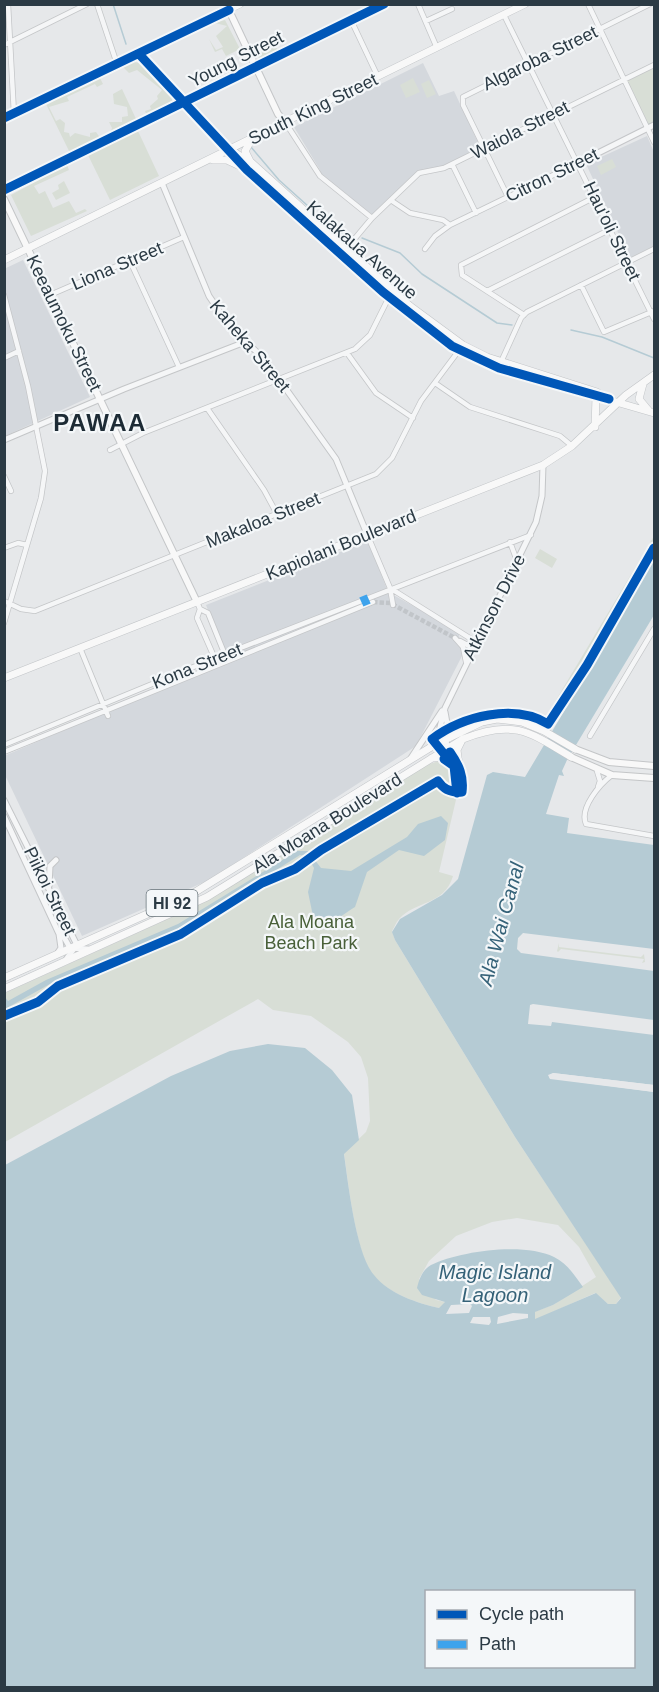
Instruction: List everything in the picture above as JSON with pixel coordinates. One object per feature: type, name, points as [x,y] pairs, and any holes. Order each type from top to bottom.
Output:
[{"type":"main road","points":[[4,118],[139,54],[227,7],[240,4]]},
{"type":"main road","name":"South King Street","points":[[4,260],[525,4]]},
{"type":"main road","points":[[227,7],[285,123]]},
{"type":"main road","name":"Kalakaua Avenue","points":[[139,54],[230,149],[247,170],[391,294],[461,348],[500,365],[652,413]]},
{"type":"main road","points":[[252,139],[245,151],[252,163]]},
{"type":"main road","name":"Kalakaua Avenue","points":[[230,149],[252,163],[344,252]]},
{"type":"main road","points":[[208,160],[226,160],[247,170]]},
{"type":"main road","name":"Keeaumoku Street","points":[[4,200],[199,605]]},
{"type":"main road","name":"Kalakaua Avenue","points":[[500,365],[605,395],[609,399]]},
{"type":"main road","name":"Kapiolani Boulevard","points":[[6,676],[199,605],[367,534],[543,465],[572,446],[595,427],[619,402],[654,375]]},
{"type":"main road","points":[[644,382],[639,399],[652,413]]},
{"type":"main road","points":[[595,427],[596,397]]},
{"type":"main road","name":"Ala Moana Boulevard","points":[[4,978],[174,903],[213,882],[410,760],[446,743],[469,728],[497,719],[522,722],[544,730],[575,749],[609,762],[654,766]]},
{"type":"main road","name":"Ala Moana Boulevard","points":[[4,989],[207,897],[430,758],[446,743],[486,729],[520,730],[543,740],[597,771],[612,775],[654,778]]},
{"type":"main road","points":[[430,758],[447,757],[459,765],[457,750],[463,738]]},
{"type":"street","points":[[8,4],[14,114]]},
{"type":"street","points":[[4,45],[87,4]]},
{"type":"street","points":[[97,4],[117,64]]},
{"type":"street","name":"Young Street","points":[[4,190],[384,4]]},
{"type":"street","points":[[418,4],[437,48]]},
{"type":"street","points":[[588,4],[654,142]]},
{"type":"street","name":"Algaroba Street","points":[[484,148],[463,105],[463,97],[650,4]]},
{"type":"street","points":[[426,21],[452,9]]},
{"type":"street","name":"Hau'oli Street","points":[[504,15],[653,312],[654,319]]},
{"type":"street","points":[[351,20],[378,77]]},
{"type":"street","name":"Waiola Street","points":[[344,252],[372,218],[421,172],[441,169],[452,164],[553,112],[654,65]]},
{"type":"street","points":[[285,123],[320,176],[372,218]]},
{"type":"street","name":"Citron Street","points":[[425,249],[435,236],[450,225],[654,125]]},
{"type":"street","points":[[484,148],[508,197]]},
{"type":"street","points":[[452,164],[476,213]]},
{"type":"street","name":"Kaheka Street","points":[[162,183],[209,296],[228,324],[266,361],[336,459],[350,486],[367,534]]},
{"type":"street","points":[[524,315],[462,275],[460,268],[464,261],[595,196]]},
{"type":"street","points":[[392,201],[410,213],[443,220],[450,225]]},
{"type":"street","points":[[487,291],[611,229]]},
{"type":"street","name":"Liona Street","points":[[50,295],[184,237]]},
{"type":"street","points":[[500,365],[524,315],[654,249]]},
{"type":"street","points":[[130,261],[179,368]]},
{"type":"street","points":[[581,285],[604,332],[653,312]]},
{"type":"street","points":[[110,450],[347,352],[370,335],[391,294]]},
{"type":"street","points":[[4,295],[44,457],[44,482],[4,623]]},
{"type":"street","points":[[4,322],[11,320]]},
{"type":"street","points":[[4,440],[36,425],[245,342]]},
{"type":"street","name":"Makaloa Street","points":[[4,601],[21,609],[35,611],[350,486],[385,468],[435,383],[461,348]]},
{"type":"street","points":[[4,358],[19,351]]},
{"type":"street","points":[[347,352],[376,393],[413,418]]},
{"type":"street","points":[[435,383],[462,403],[560,436],[572,446]]},
{"type":"street","points":[[207,408],[268,496],[277,514]]},
{"type":"street","name":"Atkinson Drive","points":[[446,743],[440,726],[445,708],[531,535],[542,496],[543,465]]},
{"type":"street","points":[[4,476],[11,491]]},
{"type":"street","points":[[367,534],[390,588],[393,605]]},
{"type":"street","name":"Kona Street","points":[[227,657],[390,588],[531,535]]},
{"type":"street","points":[[510,542],[517,561]]},
{"type":"street","points":[[4,548],[18,543],[27,545]]},
{"type":"street","points":[[390,588],[475,645]]},
{"type":"street","name":"Kona Street","points":[[383,595],[390,588]]},
{"type":"street","name":"Kona Street","points":[[4,745],[104,704],[373,602]]},
{"type":"street","name":"Keeaumoku Street","points":[[199,605],[208,613],[227,657]]},
{"type":"street","name":"Keeaumoku Street","points":[[199,605],[197,618],[216,661]]},
{"type":"street","points":[[590,736],[654,629]]},
{"type":"street","points":[[466,662],[463,647],[455,638],[475,645]]},
{"type":"street","points":[[80,648],[108,716]]},
{"type":"street","name":"Kona Street","points":[[4,752],[216,661]]},
{"type":"street","points":[[445,708],[447,723],[452,726],[469,728]]},
{"type":"street","points":[[410,760],[433,722],[445,708]]},
{"type":"street","points":[[597,771],[600,781],[584,815],[587,825],[654,836]]},
{"type":"street","points":[[596,793],[612,775]]},
{"type":"street","name":"Piikoi Street","points":[[5,802],[55,900],[74,948]]},
{"type":"street","name":"Piikoi Street","points":[[4,816],[55,924],[61,940],[57,954]]},
{"type":"street","points":[[49,888],[50,866],[56,860]]},
{"type":"street","points":[[46,905],[55,900]]},
{"type":"street","name":"Piikoi Street","points":[[55,924],[74,948]]},
{"type":"street","name":"Piikoi Street","points":[[74,948],[94,948]]},
{"type":"street","name":"Piikoi Street","points":[[65,960],[74,948]]},
{"type":"shaded area","points":[[423,63],[439,96],[454,91],[480,147],[444,166],[420,171],[375,214],[371,214],[321,175],[294,127]]},
{"type":"shaded area","points":[[647,136],[654,152],[654,246],[630,258],[586,164]]},
{"type":"shaded area","points":[[23,260],[90,397],[5,436],[4,269]]},
{"type":"shaded area","points":[[368,541],[388,592],[458,631],[463,654],[416,746],[209,880],[82,936],[5,775],[4,756],[228,660],[206,605]]},
{"type":"green space","points":[[225,20],[240,49],[226,56],[222,49],[215,52],[209,39],[216,50],[223,47],[216,36],[227,26],[215,23]]},
{"type":"green space","points":[[270,36],[278,51],[259,58],[254,49],[259,46],[261,50],[273,44]]},
{"type":"green space","points":[[134,62],[140,63],[172,97],[172,104],[147,116],[145,111],[151,109],[150,106],[158,99],[157,96],[162,90],[137,70],[129,73],[123,67]]},
{"type":"green space","points":[[654,67],[654,124],[648,127],[625,81]]},
{"type":"green space","points":[[100,78],[103,84],[97,87],[95,84],[67,97],[69,101],[49,107],[56,121],[60,119],[65,123],[64,132],[69,133],[70,137],[75,133],[90,137],[90,133],[96,132],[101,139],[70,153],[46,104]]},
{"type":"green space","points":[[413,78],[420,92],[406,98],[400,85]]},
{"type":"green space","points":[[429,80],[436,94],[427,98],[421,84]]},
{"type":"green space","points":[[122,89],[137,121],[110,134],[112,128],[109,122],[122,122],[122,117],[128,116],[127,107],[114,104],[113,94]]},
{"type":"green space","points":[[138,131],[159,176],[110,200],[88,155]]},
{"type":"green space","points":[[612,159],[616,167],[601,175],[597,166]]},
{"type":"green space","points":[[67,165],[69,170],[34,186],[39,194],[45,191],[53,208],[69,201],[76,213],[85,209],[87,211],[31,236],[11,195]]},
{"type":"green space","points":[[64,181],[70,193],[56,200],[52,193],[59,189],[58,185]]},
{"type":"green space","points":[[654,536],[654,560],[551,730],[541,725]]},
{"type":"green space","points":[[540,549],[557,559],[552,568],[535,558]]},
{"type":"green space","name":"Ala Moana Beach Park","points":[[439,761],[453,765],[458,776],[459,787],[439,872],[453,876],[443,893],[406,913],[398,920],[392,931],[395,940],[515,1137],[621,1297],[616,1304],[608,1304],[595,1293],[535,1320],[534,1312],[553,1305],[596,1277],[579,1247],[558,1225],[517,1218],[492,1222],[456,1236],[429,1261],[419,1279],[436,1300],[445,1302],[443,1307],[439,1308],[413,1300],[380,1282],[367,1265],[357,1235],[344,1153],[366,1132],[370,1121],[368,1078],[361,1057],[348,1042],[311,1016],[273,1010],[258,999],[5,1142],[5,993],[205,902],[423,766]]},
{"type":"green space","points":[[559,943],[559,947],[641,957],[644,954],[645,962],[642,963],[644,959],[561,949],[558,952]]},
{"type":"water","points":[[654,560],[654,615],[567,760],[562,771],[564,776],[559,775],[546,814],[569,818],[567,833],[654,845],[654,949],[523,933],[518,938],[517,949],[521,953],[654,971],[654,1020],[533,1004],[530,1005],[528,1024],[551,1026],[552,1022],[654,1035],[654,1085],[553,1073],[549,1078],[654,1092],[654,1687],[5,1688],[5,1165],[171,1076],[230,1051],[268,1044],[305,1048],[332,1070],[352,1095],[359,1140],[344,1154],[362,1252],[380,1282],[413,1300],[439,1308],[445,1302],[422,1295],[417,1288],[423,1272],[431,1265],[475,1252],[526,1250],[541,1252],[559,1260],[583,1287],[553,1305],[535,1312],[535,1319],[596,1293],[608,1304],[616,1304],[621,1298],[515,1137],[392,932],[400,919],[442,895],[458,879],[487,775],[493,772],[525,777]],"holes":[[[470,1304],[472,1306],[469,1313],[446,1314],[451,1305]],[[513,1313],[528,1314],[528,1318],[497,1324],[498,1317]],[[473,1317],[490,1317],[491,1322],[489,1325],[470,1323]]]},
{"type":"water","points":[[441,816],[448,823],[445,840],[424,856],[399,850],[367,872],[355,907],[334,920],[324,922],[313,916],[308,892],[314,868],[307,856],[300,855],[187,926],[50,984],[5,1009],[5,997],[8,1001],[46,980],[178,924],[297,851],[308,851],[321,868],[351,871],[407,837],[418,824]]},
{"type":"pier","points":[[553,1073],[654,1085],[654,1088],[552,1076],[654,1089],[654,1092],[550,1079],[548,1075]]},
{"type":"waterway","points":[[113,4],[126,44]]},
{"type":"waterway","points":[[251,147],[279,180],[338,233],[348,235]]},
{"type":"waterway","points":[[362,238],[400,253],[422,274],[497,323],[512,325]]},
{"type":"waterway","points":[[571,330],[602,337],[654,358]]},
{"type":"tunnel","points":[[373,602],[390,603],[455,638]]},
{"type":"marked path","points":[[363,596],[367,605]]},
{"type":"cycle path","points":[[4,190],[384,4]]},
{"type":"cycle path","points":[[4,118],[229,10]]},
{"type":"cycle path","points":[[139,54],[247,170],[383,292],[452,346],[499,368],[609,399]]},
{"type":"cycle path","points":[[445,755],[432,739],[458,724],[473,719],[505,713],[520,714],[548,724],[587,665],[654,548]]},
{"type":"cycle path","points":[[4,1016],[38,1002],[58,986],[181,934],[262,883],[295,869],[321,850],[438,781],[448,790],[455,792],[458,792],[462,792],[460,771],[450,752],[444,759],[454,766],[457,793]]},
{"type":"district","name":"PAWAA","points":[[100,422]]},
{"type":"water label","name":"Ala Wai Canal","points":[[501,924]]},
{"type":"water label","name":"Magic Island Lagoon","points":[[495,1284]]}]
